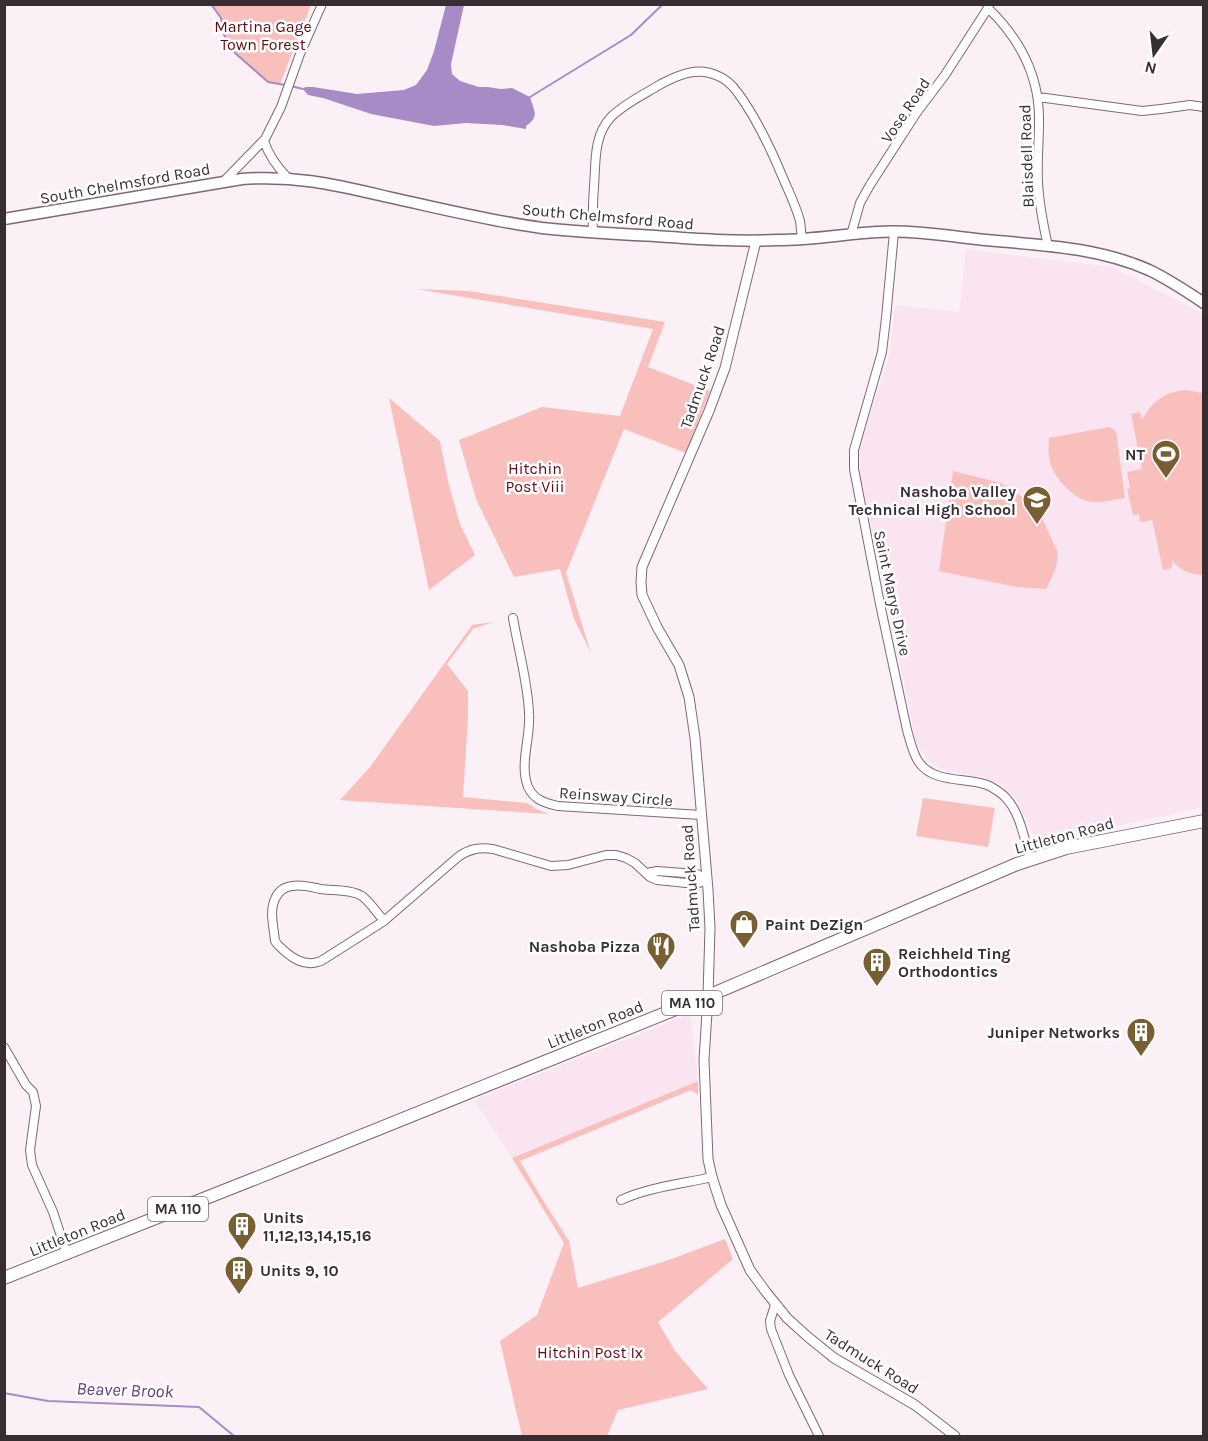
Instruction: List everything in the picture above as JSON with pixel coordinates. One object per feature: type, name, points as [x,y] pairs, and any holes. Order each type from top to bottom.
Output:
[{"type":"main road","name":"South Chelmsford Road","points":[[4,219],[224,182],[259,177],[288,178],[323,182],[517,224],[593,232],[756,241],[894,232],[1085,251],[1128,262],[1148,270],[1203,303]]},
{"type":"main road","name":"Littleton Road","points":[[4,1278],[708,996],[1030,859],[1088,844],[1203,821]]},
{"type":"street","points":[[224,182],[264,141],[281,107],[300,54],[322,4]]},
{"type":"street","name":"Blaisdell Road","points":[[988,6],[1009,31],[1024,55],[1036,86],[1040,121],[1038,180],[1041,213],[1048,246]]},
{"type":"street","name":"Vose Road","points":[[851,235],[860,203],[870,185],[917,112],[945,75],[988,6]]},
{"type":"street","points":[[593,232],[592,212],[597,146],[600,134],[606,125],[622,108],[668,81],[679,75],[703,72],[717,75],[728,82],[738,93],[761,131],[793,202],[800,221],[802,239]]},
{"type":"street","points":[[1038,97],[1142,111],[1190,105],[1203,107]]},
{"type":"street","points":[[264,141],[272,159],[288,178]]},
{"type":"street","name":"Saint Marys Drive","points":[[894,232],[882,352],[854,450],[854,470],[907,730],[919,763],[932,773],[989,785],[1004,796],[1020,823],[1030,859]]},
{"type":"street","name":"Tadmuck Road","points":[[756,241],[725,368],[710,411],[642,567],[640,582],[642,595],[684,679],[695,738],[710,928],[705,1038],[708,1158],[721,1205],[750,1270],[787,1318],[834,1358],[915,1405],[955,1437]]},
{"type":"street","name":"Reinsway Circle","points":[[513,618],[530,715],[525,764],[526,781],[535,797],[558,806],[701,815]]},
{"type":"street","points":[[384,921],[363,897],[349,892],[295,885],[282,890],[273,902],[275,941],[304,964],[310,964],[321,961],[384,921],[458,857],[476,848],[498,850],[551,866],[568,865],[606,855],[616,855],[630,861],[653,879],[660,881],[696,884],[707,880]]},
{"type":"street","points":[[4,1047],[26,1085],[33,1092],[36,1106],[30,1150],[32,1165],[53,1212],[67,1254]]},
{"type":"street","points":[[621,1200],[651,1190],[712,1178]]},
{"type":"street","points":[[776,1305],[770,1321],[771,1329],[789,1375],[819,1437]]},
{"type":"shaded area","points":[[446,5],[464,5],[451,64],[452,74],[460,81],[479,87],[512,88],[530,97],[534,116],[526,129],[466,123],[434,126],[371,114],[308,95],[303,89],[313,87],[357,94],[404,90],[416,85],[427,70]]},
{"type":"shaded area","name":"Nashoba Valley Technical High School","points":[[966,249],[1112,267],[1199,311],[1203,316],[1203,807],[1041,843],[1033,835],[1016,799],[1002,786],[982,777],[948,771],[933,765],[922,753],[916,741],[860,474],[859,450],[889,356],[895,305],[959,312]]},
{"type":"shaded area","points":[[684,1016],[690,1017],[692,1024],[698,1081],[512,1158],[474,1100]]},
{"type":"green space","name":"Martina Gage Town Forest","points":[[211,5],[311,5],[280,84],[268,82],[235,53],[224,35],[221,18]]},
{"type":"green space","name":"Hitchin Post Viii","points":[[416,289],[468,291],[665,322],[648,367],[710,391],[686,453],[624,429],[566,573],[591,653],[574,619],[560,569],[514,577],[476,499],[459,440],[542,407],[620,416],[653,329]]},
{"type":"green space","name":"NT","points":[[1186,390],[1203,393],[1203,575],[1186,571],[1172,561],[1172,568],[1163,570],[1152,520],[1140,522],[1139,514],[1133,515],[1127,489],[1130,488],[1127,472],[1142,469],[1131,414],[1140,412],[1142,420],[1150,408],[1165,395]]},
{"type":"green space","points":[[389,398],[440,441],[460,524],[475,555],[429,590]]},
{"type":"green space","points":[[1109,427],[1116,431],[1125,498],[1092,502],[1078,497],[1058,479],[1049,457],[1049,438]]},
{"type":"green space","points":[[953,471],[1001,483],[1027,500],[1043,520],[1058,553],[1056,568],[1046,589],[1017,587],[939,571]]},
{"type":"green space","points":[[493,622],[473,629],[447,664],[468,691],[463,797],[527,803],[549,814],[340,800],[370,767],[472,625]]},
{"type":"green space","points":[[923,798],[995,808],[988,847],[916,836]]},
{"type":"green space","name":"Hitchin Post Ix","points":[[698,1081],[698,1095],[691,1090],[520,1161],[569,1241],[578,1288],[666,1261],[725,1239],[733,1259],[658,1322],[675,1351],[708,1389],[618,1410],[607,1436],[522,1436],[500,1341],[537,1315],[564,1243],[512,1158]]},
{"type":"waterway","points":[[211,4],[221,18],[224,35],[235,53],[268,82],[285,85]]},
{"type":"waterway","points":[[530,97],[631,35],[663,4]]},
{"type":"waterway","points":[[291,86],[303,89]]},
{"type":"waterway","name":"Beaver Brook","points":[[4,1393],[48,1401],[199,1407],[234,1436]]},
{"type":"place","name":"NT","points":[[1166,480]]},
{"type":"place","name":"Nashoba Valley Technical High School","points":[[1037,526]]},
{"type":"place","name":"Paint DeZign","points":[[744,950]]},
{"type":"place","name":"Nashoba Pizza","points":[[661,972]]},
{"type":"place","name":"Reichheld Ting Orthodontics","points":[[877,988]]},
{"type":"place","name":"Juniper Networks","points":[[1141,1058]]},
{"type":"place","name":"Units 11,12,13,14,15,16","points":[[242,1252]]},
{"type":"place","name":"Units 9, 10","points":[[239,1296]]}]
